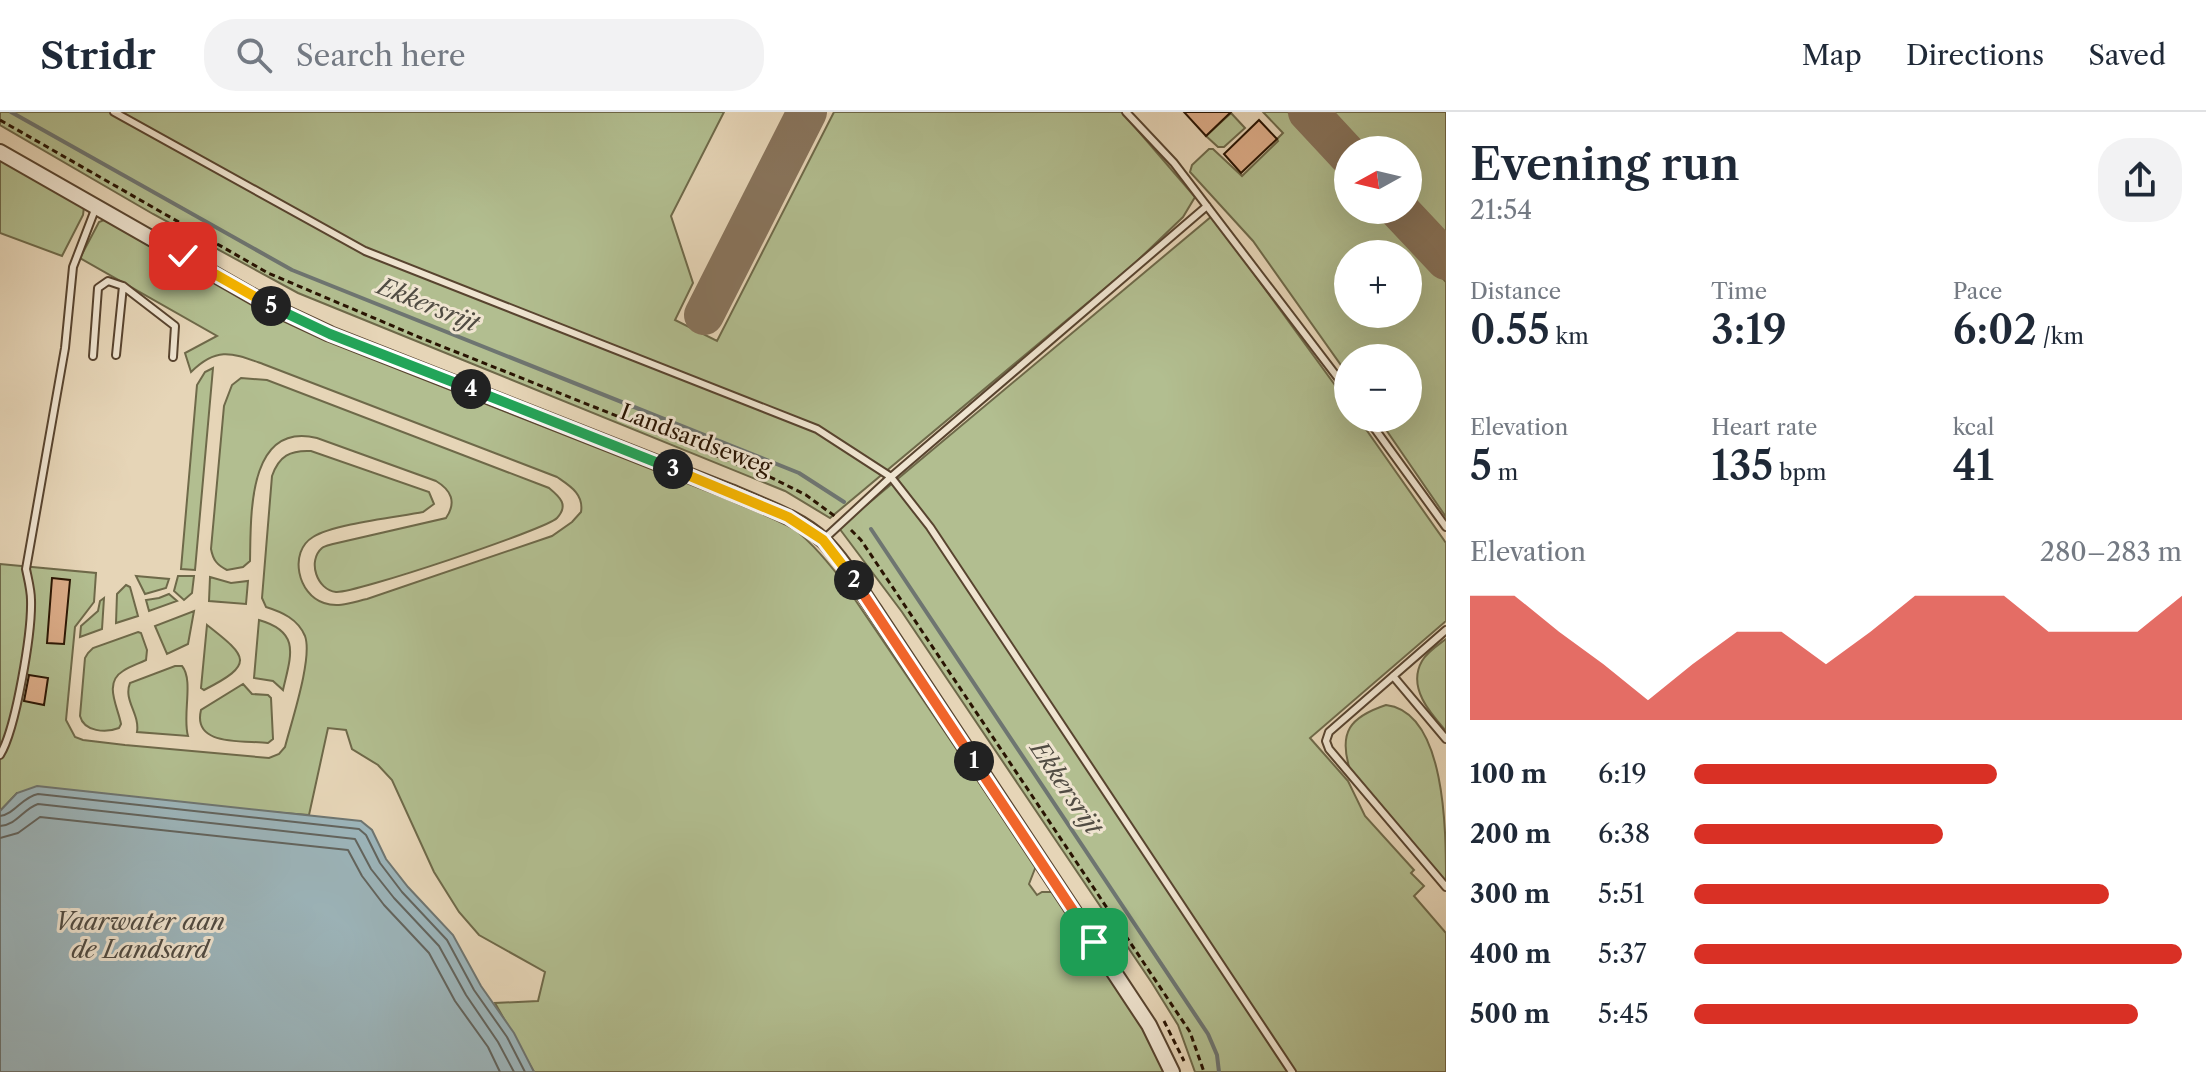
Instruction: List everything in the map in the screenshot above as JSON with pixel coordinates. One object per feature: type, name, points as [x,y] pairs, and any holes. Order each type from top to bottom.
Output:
[{"type":"street","name":"Landsardseweg","points":[[0,152],[270,306],[330,334],[731,492],[788,517],[823,540],[875,611],[1149,1025],[1172,1072]]},
{"type":"lane","points":[[114,112],[365,251],[817,429],[891,477],[930,527],[1292,1072]]},
{"type":"lane","points":[[1126,112],[1174,163],[1334,373]]},
{"type":"lane","points":[[823,540],[891,477],[1207,206]]},
{"type":"lane","points":[[0,755],[11,728],[28,636],[31,600],[26,569],[65,348],[73,267],[96,207]]},
{"type":"lane","points":[[93,356],[98,288],[108,281],[123,286],[175,326],[173,357]]},
{"type":"lane","points":[[116,355],[123,286]]},
{"type":"lane","points":[[1377,432],[1446,527]]},
{"type":"lane","points":[[1446,630],[1329,732],[1326,741],[1351,779],[1446,887]]},
{"type":"lane","points":[[1393,676],[1446,739]]},
{"type":"path","points":[[0,120],[268,273],[435,344],[770,477],[806,495],[842,522],[861,540],[1190,1032],[1204,1072]]},
{"type":"path","points":[[1162,1017],[1181,1052],[1187,1072]]},
{"type":"green space","points":[[0,112],[724,112],[671,216],[693,283],[675,320],[717,341],[834,112],[1122,112],[1195,197],[1183,217],[1134,264],[830,518],[785,491],[298,293],[0,125]]},
{"type":"green space","points":[[1263,112],[1288,112],[1334,160],[1334,224],[1394,224],[1408,240],[1334,240],[1334,328],[1422,328],[1422,255],[1446,282],[1446,517],[1388,432],[1422,432],[1422,344],[1334,344],[1334,355],[1253,241],[1190,172],[1192,165],[1209,149],[1213,149],[1242,176],[1283,133]]},
{"type":"green space","points":[[1327,112],[1446,112],[1446,236],[1422,211],[1422,136],[1350,136]]},
{"type":"green space","points":[[1231,113],[1245,128],[1224,147],[1218,147],[1206,136]]},
{"type":"green space","points":[[0,159],[84,207],[62,256],[0,233]]},
{"type":"green space","points":[[1212,216],[1334,384],[1334,432],[1368,432],[1446,543],[1446,621],[1310,738],[1348,781],[1365,816],[1414,870],[1411,873],[1424,886],[1414,896],[1446,933],[1446,1072],[1195,1072],[1178,1025],[1152,983],[902,612],[839,528]]},
{"type":"green space","points":[[104,220],[206,278],[791,526],[841,579],[1036,866],[1029,884],[1037,895],[1053,892],[1130,1003],[1164,1072],[534,1072],[495,1003],[538,1001],[545,972],[479,935],[459,912],[434,872],[392,780],[378,765],[352,749],[346,730],[328,728],[309,815],[17,793],[0,811],[0,564],[96,573],[94,602],[75,627],[66,720],[75,737],[125,745],[269,758],[285,747],[304,674],[307,646],[298,625],[284,614],[266,607],[262,598],[272,476],[282,459],[291,453],[311,451],[429,492],[434,504],[423,512],[322,532],[305,544],[299,562],[303,583],[315,598],[335,605],[367,599],[552,536],[581,512],[578,495],[557,477],[263,364],[225,354],[209,358],[191,372],[185,353],[217,336],[80,258],[99,222]]},
{"type":"green space","points":[[213,368],[195,570],[181,569],[197,385],[205,372]]},
{"type":"green space","points":[[241,378],[267,380],[549,488],[560,498],[563,505],[561,513],[545,524],[487,547],[376,583],[336,592],[324,586],[316,574],[315,560],[322,548],[446,518],[451,497],[436,481],[317,438],[294,437],[277,444],[265,458],[258,477],[253,498],[250,561],[243,567],[227,570],[216,562],[211,549],[224,406],[232,385]]},
{"type":"green space","points":[[136,576],[169,579],[166,588],[145,594]]},
{"type":"green space","points":[[178,576],[194,576],[192,593],[184,600],[174,591]]},
{"type":"green space","points":[[210,577],[231,583],[248,581],[246,604],[209,601]]},
{"type":"green space","points":[[126,585],[130,587],[138,616],[116,623],[117,594]]},
{"type":"green space","points":[[169,594],[177,601],[149,611],[146,600]]},
{"type":"green space","points":[[104,598],[102,629],[80,637],[81,626],[98,611]]},
{"type":"green space","points":[[194,611],[188,644],[167,654],[155,626]]},
{"type":"green space","points":[[259,620],[282,631],[290,646],[283,690],[273,681],[254,678]]},
{"type":"green space","points":[[207,625],[231,645],[240,660],[232,673],[204,690],[201,688]]},
{"type":"green space","points":[[138,632],[147,650],[146,660],[123,671],[114,682],[113,696],[121,724],[119,728],[108,730],[91,728],[80,716],[85,658],[93,648]]},
{"type":"green space","points":[[1446,639],[1446,731],[1422,699],[1417,680],[1424,658]]},
{"type":"green space","points":[[182,666],[187,680],[188,736],[137,732],[128,689],[130,683]]},
{"type":"green space","points":[[243,684],[252,694],[271,698],[273,739],[268,743],[212,736],[200,722],[201,710]]},
{"type":"green space","points":[[1386,705],[1406,713],[1421,728],[1431,751],[1443,805],[1446,882],[1350,770],[1346,746],[1350,728],[1364,715]]},
{"type":"water","name":"Vaarwater aan de Landsard","points":[[37,786],[361,821],[372,830],[386,859],[408,887],[453,935],[481,986],[514,1033],[534,1072],[0,1072],[0,811],[17,793]]},
{"type":"building","points":[[1184,112],[1231,112],[1206,136]]},
{"type":"building","points":[[1259,120],[1277,139],[1241,173],[1224,154]]},
{"type":"building","points":[[52,578],[70,580],[64,644],[47,643]]},
{"type":"building","points":[[29,675],[48,678],[44,705],[24,701]]},
{"type":"waterway","name":"Ekkersrijt","points":[[11,112],[292,270],[799,473],[844,502]]},
{"type":"waterway","name":"Ekkersrijt","points":[[871,529],[1208,1034],[1217,1055],[1219,1072]]},
{"type":"taxiway","points":[[704,315],[807,112]]},
{"type":"taxiway","points":[[1308,112],[1334,140]]},
{"type":"taxiway","points":[[1412,224],[1446,260]]},
{"type":"route","points":[[183,256],[270,306],[330,334],[731,492],[788,517],[823,540],[875,611],[1094,942]]}]
